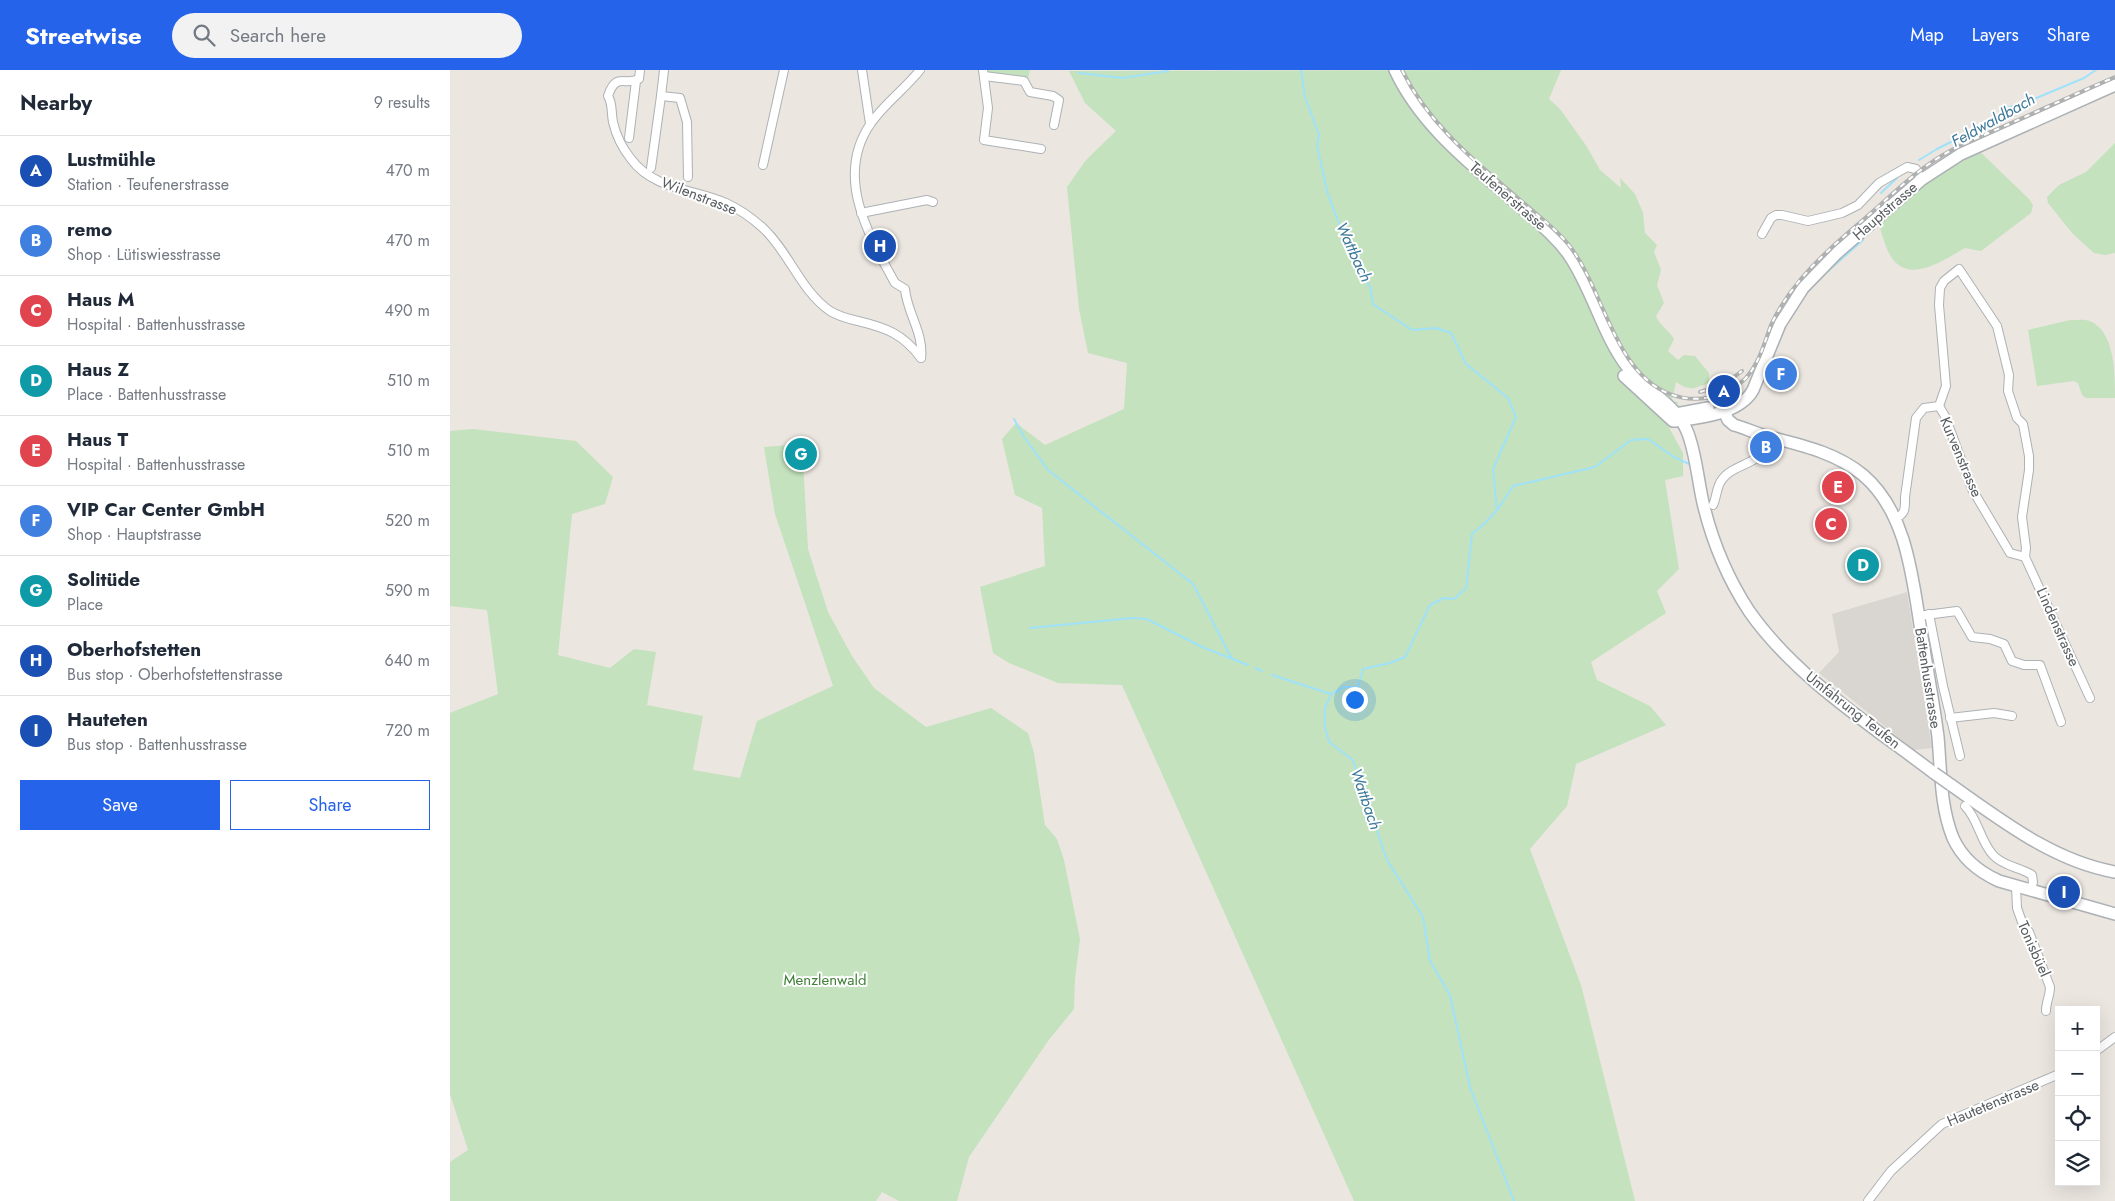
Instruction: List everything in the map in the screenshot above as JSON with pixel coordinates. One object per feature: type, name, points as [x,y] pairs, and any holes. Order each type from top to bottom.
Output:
[{"type":"street","points":[[629,138],[636,81],[640,70]]},
{"type":"street","points":[[650,168],[664,70]]},
{"type":"street","points":[[763,165],[784,70]]},
{"type":"street","points":[[862,70],[870,124]]},
{"type":"street","points":[[920,70],[870,124],[861,142],[854,171],[854,190],[861,213],[927,200],[933,202]]},
{"type":"street","name":"Teufenerstrasse","points":[[1395,70],[1412,100],[1441,136],[1559,242],[1578,269],[1607,333],[1611,352],[1621,372],[1635,387],[1677,418]]},
{"type":"street","points":[[1041,149],[984,140],[988,108],[984,73],[1024,80],[1030,92],[1054,96],[1058,100],[1054,124]]},
{"type":"street","name":"Wilenstrasse","points":[[636,81],[617,81],[608,96],[611,100],[613,122],[622,146],[632,160],[655,180],[674,188],[725,203],[740,212],[764,229],[805,285],[823,306],[841,316],[891,330],[905,339],[921,358],[922,349],[918,331],[906,301],[905,289],[895,283],[861,213]]},
{"type":"street","name":"Hauptstrasse","points":[[1727,408],[1751,393],[1786,312],[1803,288],[1837,253],[1921,180],[1961,154],[2115,85]]},
{"type":"street","points":[[661,96],[680,98],[687,122],[688,177]]},
{"type":"street","points":[[1762,234],[1771,218],[1782,214],[1808,221],[1842,213],[1858,205],[1879,183],[1907,167],[1916,169],[1921,180]]},
{"type":"street","points":[[1939,406],[1946,386],[1939,305],[1940,288],[1944,281],[1959,269],[1997,326],[2009,375],[2008,391],[2017,418],[2023,424],[2029,456],[2029,470],[2022,517],[2026,548],[2025,557]]},
{"type":"street","name":"Kurvenstrasse","points":[[1894,519],[1902,515],[1906,510],[1905,497],[1916,418],[1924,408],[1939,406],[1945,416],[1972,489],[2010,553],[2025,557]]},
{"type":"street","points":[[1677,418],[1727,408]]},
{"type":"street","name":"Battenhusstrasse","points":[[1727,408],[1730,423],[1756,433],[1825,453],[1850,465],[1878,491],[1894,519],[1924,615],[1944,802],[1950,830],[1961,852],[1971,864],[1990,877],[2016,887],[2115,914]]},
{"type":"street","name":"Umfahrung Teufen","points":[[1677,418],[1692,455],[1704,507],[1719,554],[1737,590],[1763,629],[1786,655],[1818,684],[1934,773],[2040,845],[2079,862],[2115,872]]},
{"type":"street","points":[[1713,505],[1718,486],[1723,478],[1732,470],[1755,459],[1756,449],[1754,440],[1756,433]]},
{"type":"street","name":"Lindenstrasse","points":[[2025,557],[2090,698]]},
{"type":"street","points":[[1960,756],[1924,615],[1956,611],[1972,636],[2004,644],[2012,661],[2024,664],[2040,664],[2061,722]]},
{"type":"street","points":[[1950,718],[1994,713],[2012,716]]},
{"type":"street","points":[[1965,806],[1971,811],[1982,839],[1994,856],[2003,863],[2032,875],[2031,891]]},
{"type":"street","name":"Tonisbüel","points":[[2016,887],[2017,908],[2022,922],[2030,932],[2050,987],[2046,1011]]},
{"type":"street","points":[[2100,1048],[2115,1037]]},
{"type":"street","name":"Hautetenstrasse","points":[[1868,1201],[1891,1171],[1942,1124],[2055,1076]]},
{"type":"shaded area","points":[[1907,592],[1932,748],[1914,750],[1819,673],[1839,652],[1832,614]]},
{"type":"green space","points":[[987,70],[1030,70],[1028,79],[988,73]]},
{"type":"green space","points":[[1561,70],[1549,99],[1560,109],[1587,147],[1600,170],[1621,188],[1620,178],[1635,194],[1643,213],[1645,233],[1657,245],[1654,252],[1661,270],[1657,285],[1664,303],[1656,316],[1674,339],[1668,351],[1678,360],[1684,355],[1695,356],[1709,373],[1709,383],[1696,388],[1685,387],[1676,382],[1672,401],[1678,402],[1677,405],[1687,407],[1688,404],[1698,406],[1681,408],[1671,404],[1667,424],[1683,453],[1683,476],[1665,480],[1679,569],[1657,591],[1666,613],[1591,662],[1597,680],[1650,706],[1666,725],[1576,764],[1567,806],[1530,849],[1581,985],[1635,1201],[1354,1201],[1122,685],[1058,683],[1009,663],[993,653],[980,587],[1045,566],[1042,508],[1015,495],[1002,439],[1016,423],[1045,445],[1124,409],[1127,363],[1088,353],[1079,309],[1067,187],[1086,160],[1116,131],[1085,103],[1069,71]]},
{"type":"green space","points":[[2115,143],[2115,253],[2105,255],[2094,253],[2073,234],[2048,203],[2047,197],[2059,185],[2086,172]]},
{"type":"green space","points":[[1975,147],[2029,199],[2033,205],[2031,213],[1981,251],[1965,248],[1937,264],[1916,270],[1906,269],[1897,264],[1884,242],[1877,218]]},
{"type":"green space","points":[[2070,320],[2090,321],[2098,326],[2104,334],[2112,354],[2115,398],[2086,398],[2082,395],[2078,383],[2074,381],[2037,386],[2028,330]]},
{"type":"green space","name":"Menzlenwald","points":[[473,429],[576,441],[613,477],[605,504],[572,514],[558,655],[610,668],[634,649],[656,652],[647,705],[703,716],[693,770],[740,778],[757,721],[833,686],[775,514],[764,447],[802,444],[808,549],[828,612],[852,656],[874,688],[926,727],[991,708],[1028,733],[1034,753],[1045,825],[1057,839],[1064,860],[1080,939],[1075,979],[1074,1009],[1048,1041],[969,1157],[957,1201],[899,1201],[882,1192],[876,1201],[450,1201],[450,1162],[468,1150],[450,1094],[450,713],[498,694],[487,610],[450,606],[450,431]]},
{"type":"waterway","name":"Wattbach","points":[[1301,70],[1305,97],[1319,135],[1317,146],[1328,195],[1353,258],[1370,287],[1373,304],[1412,330],[1436,328],[1451,333],[1466,364],[1508,398],[1516,417],[1493,469],[1497,510],[1472,534],[1466,588],[1454,599],[1444,598],[1430,605],[1405,657],[1390,663],[1363,669],[1358,687],[1344,687],[1331,694],[1325,708],[1325,727],[1329,742],[1353,760],[1387,860],[1423,917],[1430,961],[1450,995],[1470,1087],[1514,1201]]},
{"type":"waterway","name":"Feldwaldbach","points":[[1919,160],[1990,122],[2009,107],[2022,104],[2084,78],[2096,70]]},
{"type":"waterway","points":[[1079,73],[1123,78],[1168,71]]},
{"type":"waterway","name":"Feldwaldbach","points":[[1881,193],[1897,178]]},
{"type":"waterway","name":"Feldwaldbach","points":[[1828,271],[1863,240]]},
{"type":"waterway","points":[[1014,419],[1024,437],[1048,470],[1193,584],[1232,659]]},
{"type":"waterway","name":"Feldwaldbach","points":[[1498,509],[1513,486],[1595,467],[1631,440],[1648,439],[1674,457],[1689,464]]},
{"type":"waterway","points":[[1030,628],[1132,618],[1147,619],[1202,647],[1248,665]]},
{"type":"waterway","points":[[1255,668],[1262,671]]},
{"type":"waterway","points":[[1272,675],[1331,694]]},
{"type":"railway","points":[[1402,70],[1426,108],[1455,142],[1488,173],[1552,227],[1568,244],[1591,283],[1622,348],[1635,367],[1651,383],[1670,394],[1689,399],[1719,395],[1737,386],[1745,379],[1758,360],[1777,313],[1801,279],[1835,244],[1918,172],[1939,157],[1964,144],[2115,77]]},
{"type":"railway","points":[[1700,392],[1723,385],[1742,371]]},
{"type":"place","name":"Oberhofstetten","points":[[880,246]]},
{"type":"place","name":"VIP Car Center GmbH","points":[[1781,374]]},
{"type":"place","name":"Lustmühle","points":[[1724,391]]},
{"type":"place","name":"remo","points":[[1766,447]]},
{"type":"place","name":"Solitüde","points":[[801,454]]},
{"type":"place","name":"Haus T","points":[[1838,487]]},
{"type":"place","name":"Haus M","points":[[1831,524]]},
{"type":"place","name":"Haus Z","points":[[1863,565]]},
{"type":"place","name":"Hauteten","points":[[2064,892]]}]
